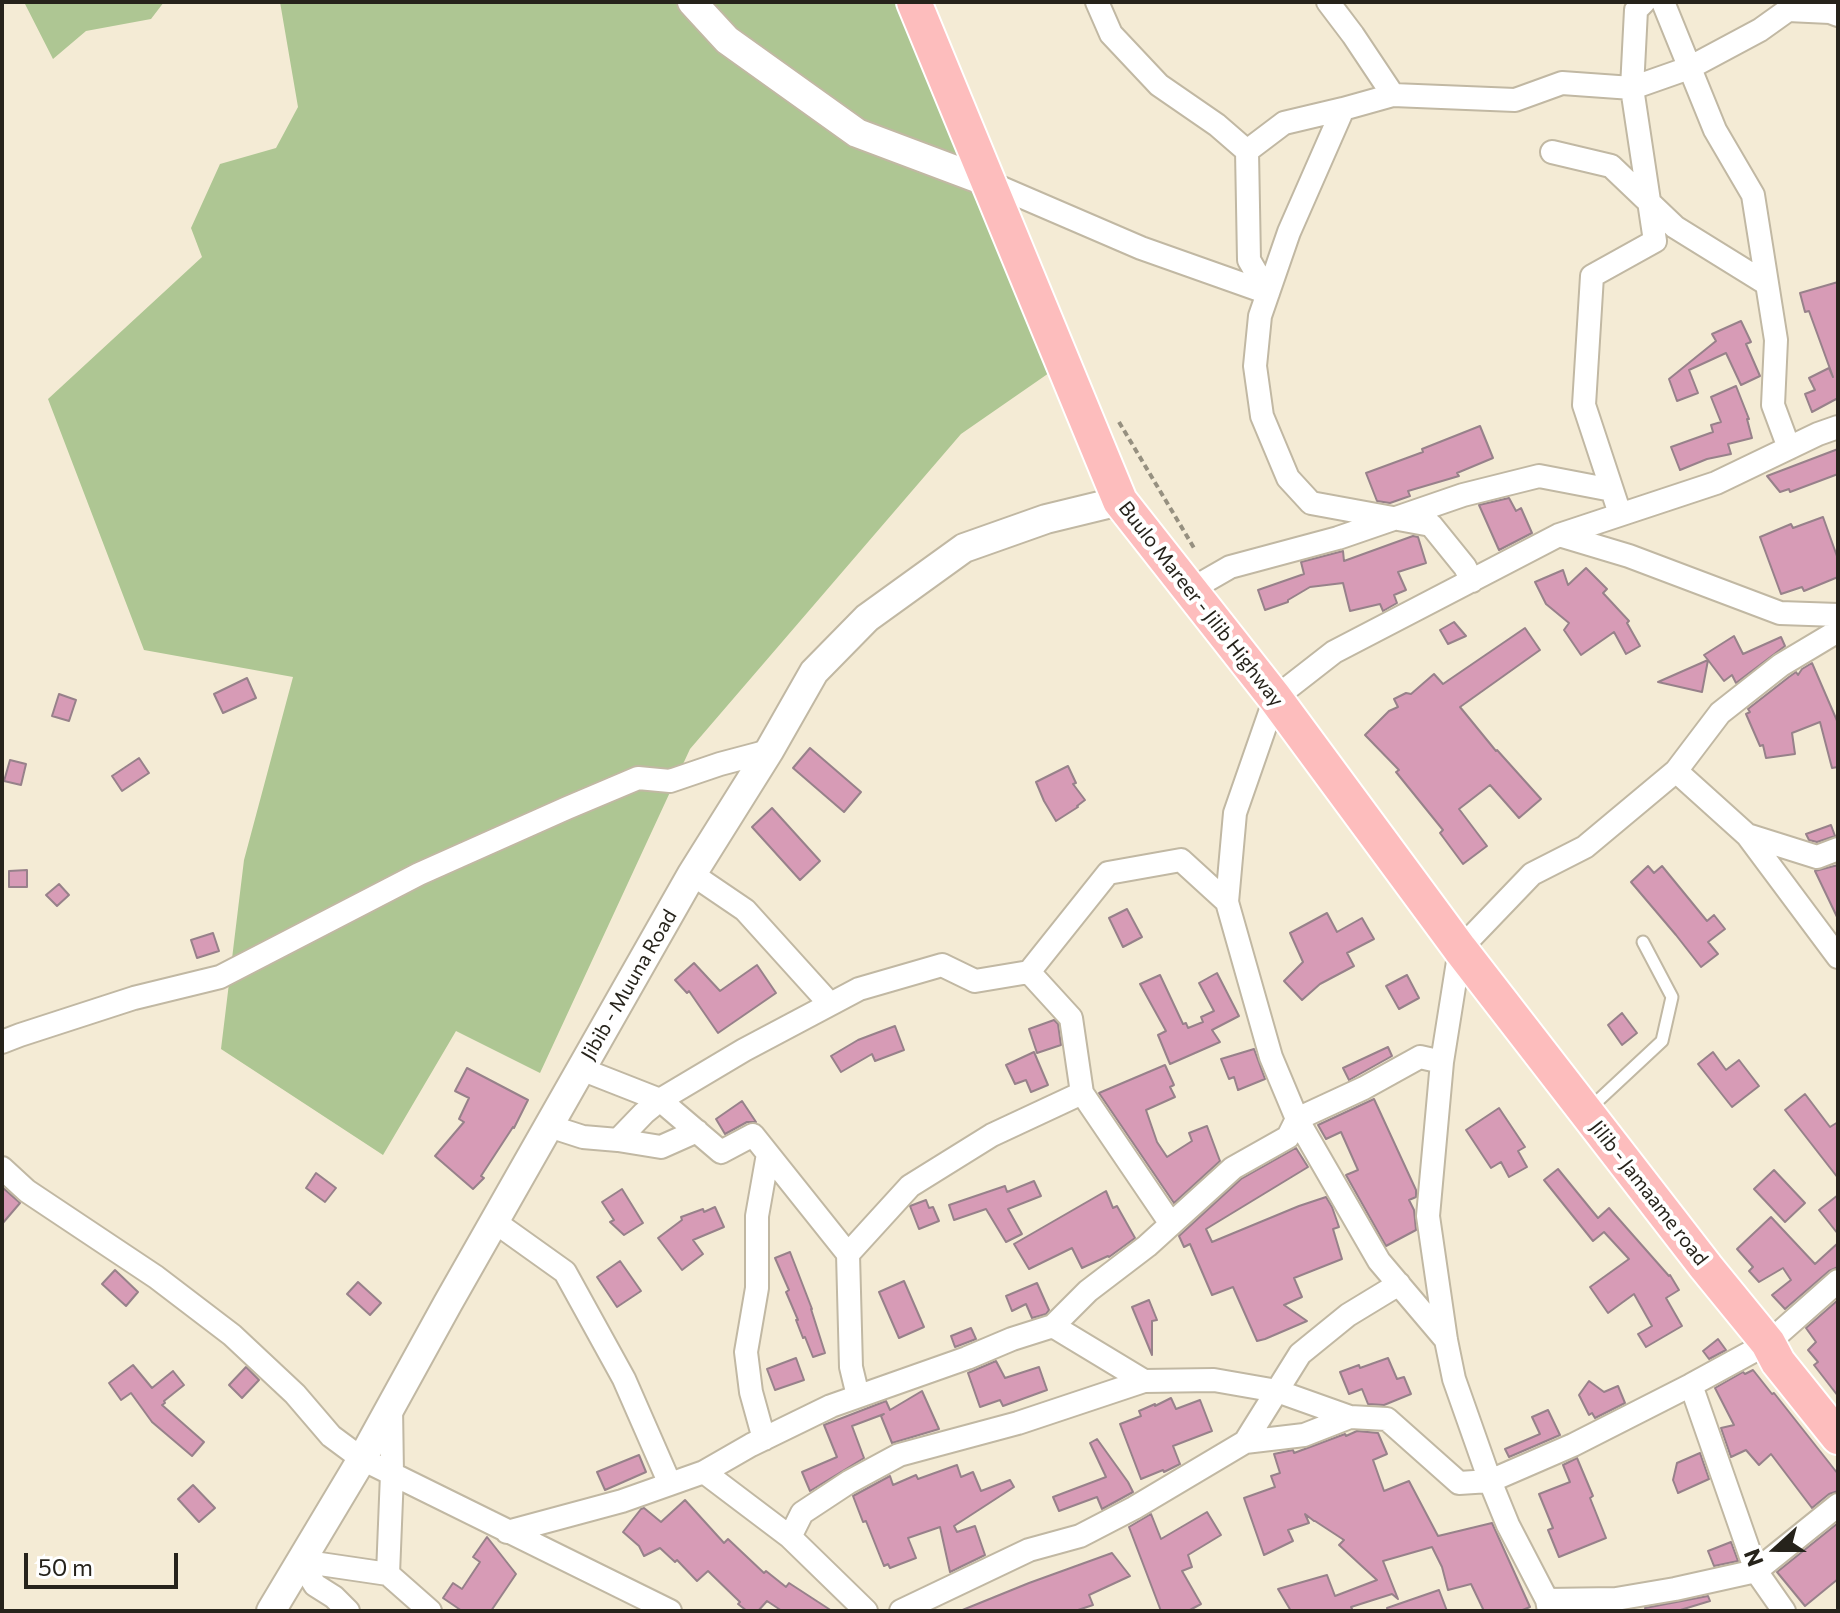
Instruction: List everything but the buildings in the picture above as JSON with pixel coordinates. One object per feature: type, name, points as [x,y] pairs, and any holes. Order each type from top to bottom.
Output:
[{"type":"main road","name":"Buulo Mareer - Jilib Highway","points":[[914,2],[1120,501],[1275,698],[1460,949]]},
{"type":"main road","name":"Jilib - Jamaame road","points":[[1460,949],[1838,1436]]},
{"type":"street","points":[[692,2],[727,40],[857,133],[990,183],[1141,248],[1268,293]]},
{"type":"street","points":[[1097,2],[1111,34],[1159,85],[1217,125],[1247,151],[1249,260],[1268,293]]},
{"type":"street","points":[[1328,2],[1393,95]]},
{"type":"street","points":[[1620,514],[1584,405],[1592,276],[1655,241],[1632,88],[1636,10],[1644,2]]},
{"type":"street","points":[[1663,2],[1715,130],[1753,195],[1776,340],[1773,405],[1789,448]]},
{"type":"street","points":[[1247,151],[1284,123],[1393,95],[1515,100],[1562,83],[1632,88],[1689,68],[1760,30],[1788,10],[1838,15]]},
{"type":"street","points":[[1343,109],[1289,232],[1260,316],[1255,366],[1262,416],[1288,478],[1311,503],[1431,525],[1465,567],[1472,581]]},
{"type":"street","points":[[1552,152],[1611,166],[1675,227],[1767,284]]},
{"type":"street","points":[[1446,1340],[1379,1261],[1297,1119],[1271,1057],[1227,902],[1235,813],[1275,698],[1334,652],[1559,535],[1716,483],[1838,427]]},
{"type":"street","points":[[1190,590],[1230,567],[1338,538],[1463,495],[1539,476],[1612,490]]},
{"type":"street","name":"Jibib - Muuna Road","points":[[271,1611],[362,1459],[692,874],[814,672],[867,618],[964,548],[1046,519],[1120,501]]},
{"type":"street","points":[[1559,535],[1629,556],[1780,613],[1838,615]]},
{"type":"street","points":[[1838,631],[1781,665],[1720,713],[1676,771],[1585,847],[1532,874],[1460,949],[1442,1062],[1428,1216],[1454,1379],[1508,1525],[1548,1605],[1616,1599],[1756,1571],[1838,1505]]},
{"type":"street","points":[[2,1042],[134,998],[220,977],[419,874],[638,778],[670,781],[769,751]]},
{"type":"street","points":[[1676,771],[1747,835],[1838,957]]},
{"type":"street","points":[[1747,835],[1817,857],[1838,849]]},
{"type":"street","points":[[618,1140],[660,1100],[744,1050],[859,989],[942,965],[975,981],[1029,972],[1108,873],[1181,860],[1227,902]]},
{"type":"street","points":[[692,874],[745,910],[830,1004]]},
{"type":"street","points":[[1029,972],[1071,1018],[1082,1093],[1171,1224]]},
{"type":"street","points":[[507,1532],[622,1501],[704,1472],[831,1406],[1053,1326],[1088,1291],[1147,1246],[1233,1168],[1288,1137],[1297,1119],[1364,1088],[1420,1057],[1442,1062]]},
{"type":"street","points":[[581,1069],[660,1100],[721,1152],[753,1135],[848,1254],[851,1367],[858,1396]]},
{"type":"street","points":[[848,1254],[910,1186],[992,1135],[1082,1093]]},
{"type":"street","points":[[549,1126],[583,1137],[661,1147],[697,1131]]},
{"type":"street","points":[[764,1439],[751,1392],[746,1352],[757,1288],[757,1216],[768,1154]]},
{"type":"street","points":[[2,1168],[27,1191],[156,1277],[232,1335],[295,1394],[331,1436],[362,1459],[670,1611]]},
{"type":"street","points":[[495,1222],[565,1272],[624,1379],[670,1484]]},
{"type":"street","points":[[790,1537],[802,1513],[849,1482],[899,1455],[1018,1423],[1144,1381],[1214,1380],[1277,1391],[1350,1417],[1387,1419],[1459,1483],[1490,1481],[1573,1445],[1768,1343],[1838,1281]]},
{"type":"street","points":[[1245,1442],[1300,1354],[1348,1315],[1399,1284]]},
{"type":"street","points":[[1053,1326],[1144,1381]]},
{"type":"street","points":[[1691,1385],[1756,1571],[1784,1611]]},
{"type":"street","points":[[388,1574],[391,1406]]},
{"type":"street","points":[[901,1611],[1029,1550],[1080,1536],[1134,1508],[1245,1442],[1304,1435],[1350,1417]]},
{"type":"street","points":[[704,1472],[790,1537],[866,1611]]},
{"type":"street","points":[[300,1561],[388,1574],[430,1611]]},
{"type":"street","points":[[300,1561],[315,1585],[348,1611]]},
{"type":"lane","points":[[1585,1112],[1662,1041],[1672,997],[1643,942]]},
{"type":"path","points":[[1118,421],[1199,557]]},
{"type":"green space","points":[[24,2],[164,2],[151,19],[86,31],[53,59]]},
{"type":"green space","points":[[280,2],[896,2],[1049,373],[961,434],[690,749],[540,1073],[456,1031],[383,1155],[221,1049],[244,860],[293,677],[144,650],[48,399],[202,257],[191,228],[220,164],[276,148],[298,107]]}]
